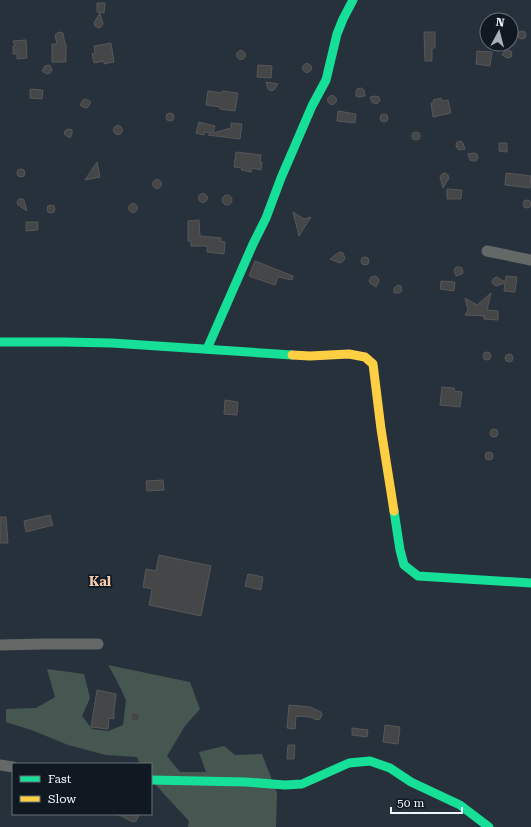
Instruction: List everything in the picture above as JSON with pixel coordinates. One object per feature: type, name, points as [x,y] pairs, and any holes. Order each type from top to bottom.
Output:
[{"type":"street","points":[[207,349],[266,218],[281,178],[312,106],[326,80],[337,34],[353,0]]},
{"type":"street","points":[[487,251],[531,260]]},
{"type":"street","points":[[0,342],[98,342],[310,356],[349,354],[365,357],[373,364],[381,429],[400,550],[404,565],[418,576],[531,583]]},
{"type":"street","points":[[0,645],[98,644]]},
{"type":"street","points":[[152,780],[239,782],[285,785],[302,784],[349,764],[370,761],[390,768],[411,782],[460,805],[489,827]]},
{"type":"street","points":[[0,765],[12,767]]},
{"type":"green space","points":[[108,665],[190,682],[200,709],[185,726],[167,756],[180,772],[206,772],[199,752],[224,746],[235,755],[262,754],[277,793],[276,827],[188,827],[189,821],[152,781],[152,763],[140,763],[137,757],[106,755],[68,745],[34,731],[6,722],[6,709],[36,708],[55,697],[47,669],[84,674],[90,698],[82,716],[92,729],[108,731],[123,725],[126,700]]},
{"type":"building","points":[[97,3],[105,3],[104,13],[97,12]]},
{"type":"building","points":[[100,13],[103,24],[98,28],[94,23]]},
{"type":"building","points":[[520,31],[524,31],[526,33],[526,37],[524,39],[519,38]]},
{"type":"building","points":[[60,32],[63,33],[66,44],[66,62],[52,62],[52,44],[57,44],[55,35]]},
{"type":"building","points":[[424,32],[435,32],[435,48],[432,48],[432,61],[425,61]]},
{"type":"building","points":[[26,40],[27,58],[17,59],[17,54],[13,54],[13,46],[15,46],[13,41]]},
{"type":"building","points":[[111,43],[114,62],[104,64],[104,61],[94,63],[92,54],[95,53],[94,46]]},
{"type":"building","points":[[239,51],[243,51],[245,55],[243,59],[239,59],[237,57],[237,53]]},
{"type":"building","points":[[477,51],[492,52],[490,66],[476,64]]},
{"type":"building","points":[[504,52],[511,52],[512,54],[511,57],[507,58],[502,55]]},
{"type":"building","points":[[305,64],[309,64],[311,68],[309,72],[305,72],[303,70],[303,66]]},
{"type":"building","points":[[50,65],[52,70],[50,73],[47,74],[42,71],[45,66]]},
{"type":"building","points":[[258,65],[272,66],[271,78],[257,77]]},
{"type":"building","points":[[266,82],[278,84],[274,90],[271,91],[268,89]]},
{"type":"building","points":[[361,88],[364,90],[365,96],[356,96],[357,89]]},
{"type":"building","points":[[30,89],[43,90],[42,99],[30,98]]},
{"type":"building","points":[[208,91],[238,93],[235,111],[206,105]]},
{"type":"building","points":[[330,96],[334,96],[336,100],[334,104],[330,104],[328,102],[328,98]]},
{"type":"building","points":[[370,97],[379,97],[380,101],[375,104],[372,102]]},
{"type":"building","points":[[441,98],[442,101],[448,100],[451,113],[433,117],[431,103],[434,103],[433,100]]},
{"type":"building","points":[[86,99],[91,102],[88,107],[85,108],[80,105],[83,100]]},
{"type":"building","points":[[338,111],[356,114],[355,123],[337,121]]},
{"type":"building","points":[[168,113],[172,113],[174,117],[172,121],[168,121],[166,119],[166,115]]},
{"type":"building","points":[[382,114],[386,114],[388,118],[386,122],[382,122],[380,120],[380,116]]},
{"type":"building","points":[[199,122],[215,126],[213,133],[231,128],[231,123],[242,124],[240,139],[208,135],[211,133],[205,132],[204,135],[196,133]]},
{"type":"building","points":[[116,126],[120,126],[122,130],[120,134],[116,134],[114,132],[114,128]]},
{"type":"building","points":[[69,129],[72,130],[70,138],[65,135],[64,132]]},
{"type":"building","points":[[414,132],[418,132],[420,136],[418,140],[414,140],[412,138],[412,134]]},
{"type":"building","points":[[461,141],[465,149],[459,150],[456,145],[457,142]]},
{"type":"building","points":[[499,143],[507,143],[507,152],[499,151]]},
{"type":"building","points":[[236,152],[261,155],[261,170],[252,168],[251,172],[241,170],[242,168],[234,167]]},
{"type":"building","points":[[468,154],[477,154],[478,158],[476,161],[470,160]]},
{"type":"building","points":[[97,162],[100,177],[85,180]]},
{"type":"building","points":[[21,169],[24,170],[24,176],[21,177],[18,176],[17,173],[18,170]]},
{"type":"building","points":[[445,173],[449,178],[443,188],[440,177]]},
{"type":"building","points":[[506,173],[531,176],[530,188],[505,185]]},
{"type":"building","points":[[155,180],[159,180],[161,184],[159,188],[155,188],[153,186],[153,182]]},
{"type":"building","points":[[447,189],[462,190],[461,199],[447,199]]},
{"type":"building","points":[[201,194],[205,194],[207,198],[205,202],[201,202],[199,200],[199,196]]},
{"type":"building","points":[[225,195],[229,195],[231,196],[231,204],[225,205],[222,202],[222,198]]},
{"type":"building","points":[[19,199],[24,200],[27,211],[18,205],[17,202]]},
{"type":"building","points":[[525,200],[529,200],[531,204],[529,208],[525,208],[523,206],[523,202]]},
{"type":"building","points":[[131,204],[135,204],[137,208],[135,212],[131,212],[129,210],[129,206]]},
{"type":"building","points":[[51,205],[54,206],[54,212],[51,213],[48,212],[47,209],[48,206]]},
{"type":"building","points":[[293,212],[304,219],[311,217],[299,236]]},
{"type":"building","points":[[199,220],[200,236],[221,238],[221,241],[225,242],[224,254],[207,252],[207,246],[191,246],[191,241],[188,241],[188,221]]},
{"type":"building","points":[[26,222],[38,222],[38,230],[26,231]]},
{"type":"building","points":[[338,253],[343,253],[345,258],[342,262],[340,263],[330,259]]},
{"type":"building","points":[[363,257],[367,257],[369,261],[367,265],[363,265],[361,263],[361,259]]},
{"type":"building","points":[[255,261],[293,276],[292,280],[278,277],[275,285],[249,276]]},
{"type":"building","points":[[456,267],[462,268],[462,274],[456,276],[454,270]]},
{"type":"building","points":[[375,276],[379,281],[376,287],[370,283],[369,280],[371,277]]},
{"type":"building","points":[[506,276],[517,277],[515,292],[504,291],[505,283],[496,286],[493,284],[492,281],[497,277],[505,282]]},
{"type":"building","points":[[441,281],[455,282],[454,291],[440,289]]},
{"type":"building","points":[[398,285],[401,286],[402,291],[399,293],[394,293],[394,288]]},
{"type":"building","points":[[491,293],[487,310],[498,311],[498,320],[484,319],[484,316],[465,315],[468,310],[465,298],[477,305]]},
{"type":"building","points":[[485,352],[489,352],[491,356],[489,360],[485,360],[483,358],[483,354]]},
{"type":"building","points":[[507,354],[511,354],[513,358],[511,362],[507,362],[505,360],[505,356]]},
{"type":"building","points":[[442,387],[454,388],[454,391],[462,392],[460,407],[440,405]]},
{"type":"building","points":[[225,400],[238,402],[237,415],[224,414]]},
{"type":"building","points":[[492,429],[496,429],[498,433],[496,437],[492,437],[490,435],[490,431]]},
{"type":"building","points":[[487,452],[491,452],[493,456],[491,460],[487,460],[485,458],[485,454]]},
{"type":"building","points":[[163,480],[164,490],[147,491],[146,481]]},
{"type":"building","points":[[50,515],[53,525],[26,532],[24,521]]},
{"type":"building","points":[[0,517],[6,517],[8,543],[0,543]]},
{"type":"building","points":[[159,555],[211,566],[201,616],[149,605],[152,589],[143,587],[146,569],[156,571]]},
{"type":"building","points":[[248,574],[263,577],[261,590],[245,586]]},
{"type":"building","points":[[97,690],[116,694],[114,719],[109,718],[108,729],[91,727]]},
{"type":"building","points":[[289,705],[310,707],[321,712],[322,715],[320,719],[317,720],[310,717],[296,716],[295,729],[287,728]]},
{"type":"building","points":[[133,713],[137,713],[139,717],[137,721],[133,721],[131,719],[131,715]]},
{"type":"building","points":[[385,725],[400,727],[398,744],[383,742]]},
{"type":"building","points":[[352,728],[368,730],[367,737],[352,735]]},
{"type":"building","points":[[288,745],[295,745],[294,759],[287,759]]},
{"type":"building","points":[[119,815],[139,815],[136,821],[133,822]]},
{"type":"traffic: fast","points":[[207,349],[266,218],[281,178],[312,106],[326,80],[337,34],[353,0]]},
{"type":"traffic: fast","points":[[0,342],[112,343],[292,355]]},
{"type":"traffic: fast","points":[[394,511],[400,550],[404,565],[418,576],[531,583]]},
{"type":"traffic: fast","points":[[152,780],[246,782],[285,785],[302,784],[349,763],[370,761],[390,768],[411,782],[460,805],[489,827]]},
{"type":"traffic: slow","points":[[292,355],[310,356],[349,354],[365,357],[373,364],[381,429],[394,511]]},
{"type":"district","name":"Kal","points":[[100,581]]}]
